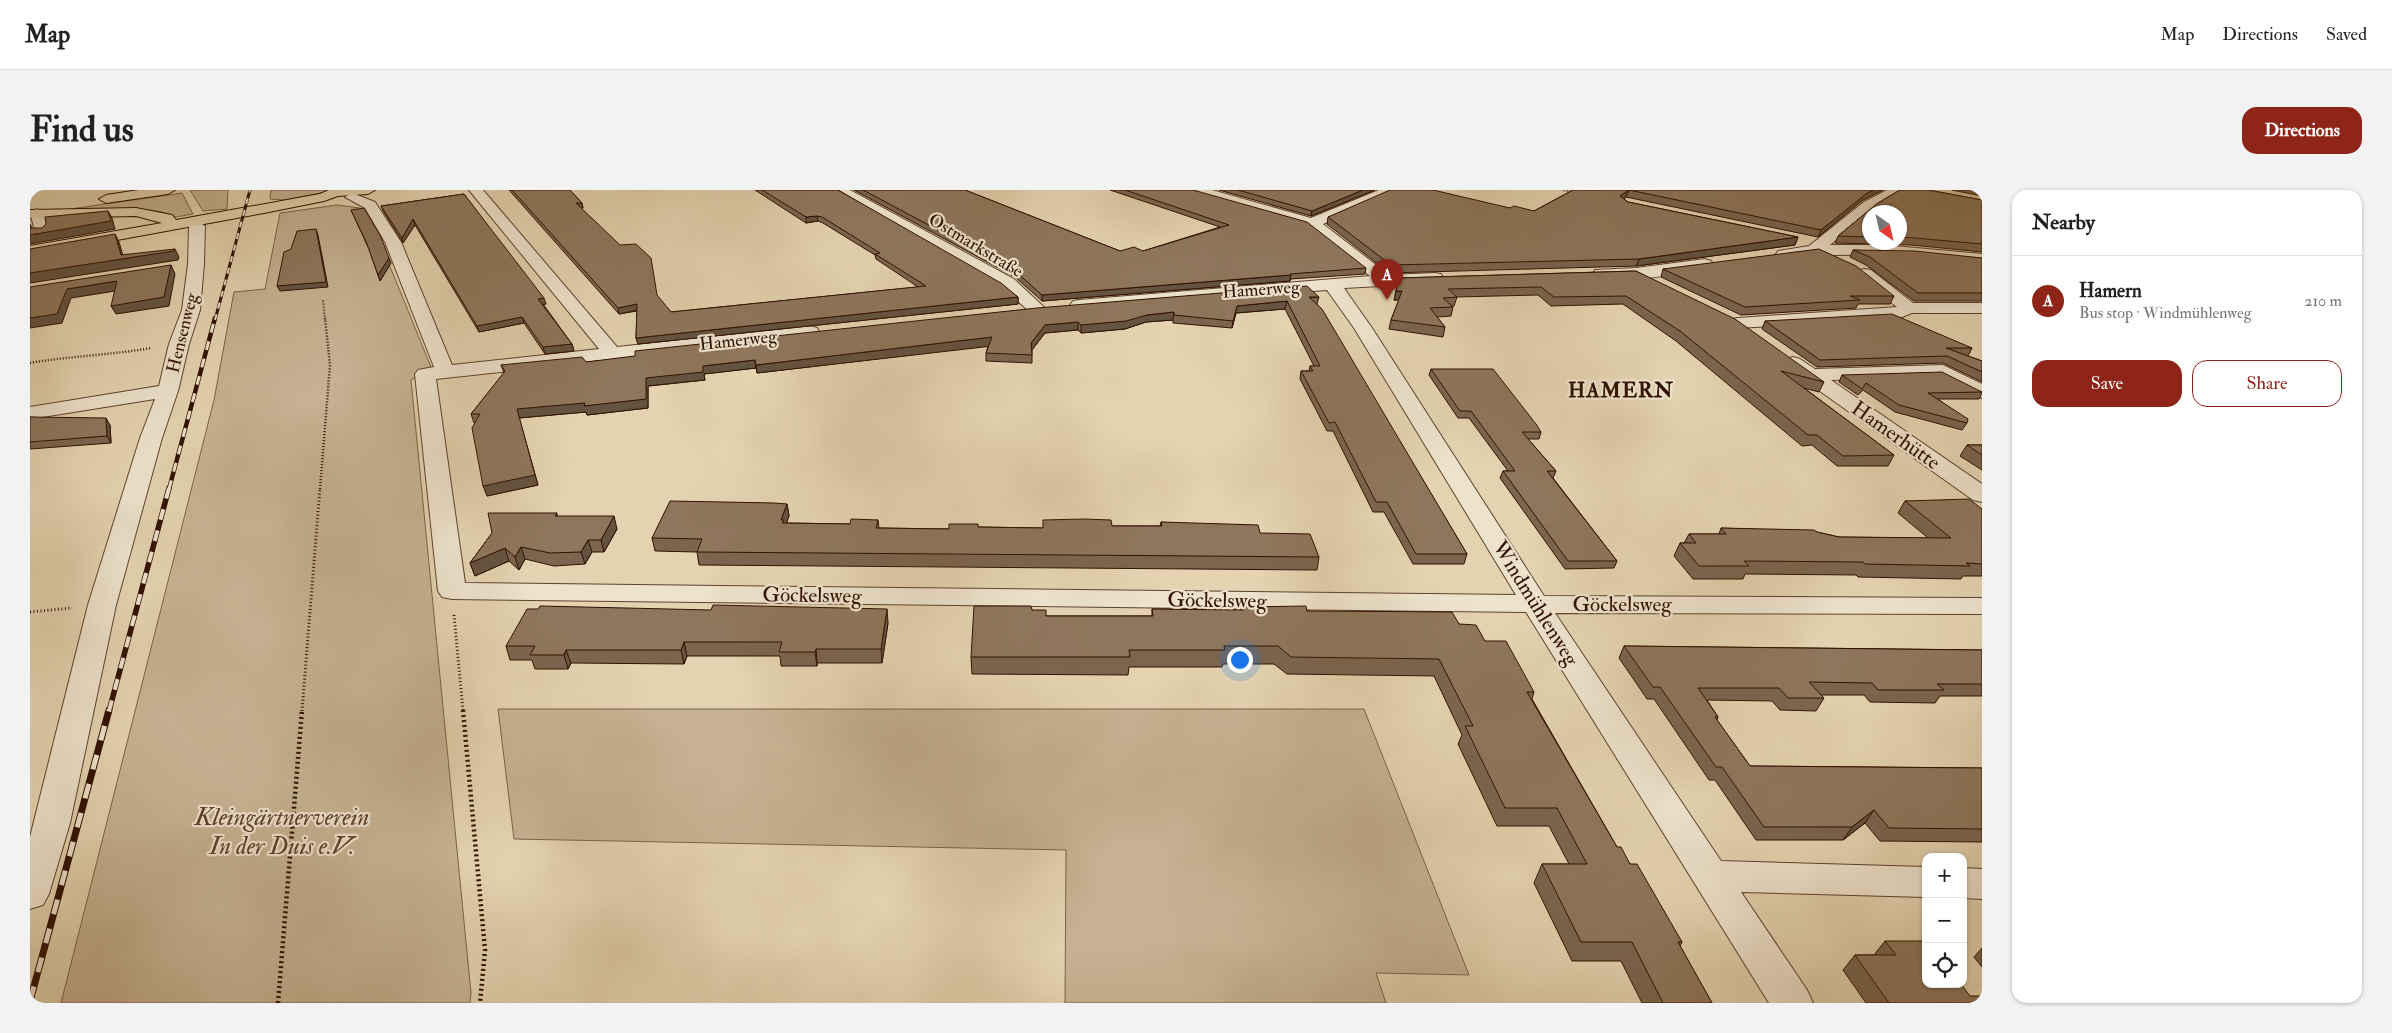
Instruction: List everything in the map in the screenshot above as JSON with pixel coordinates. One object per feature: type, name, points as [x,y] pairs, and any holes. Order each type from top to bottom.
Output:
[{"type":"main road","points":[[90,195],[127,190]]},
{"type":"main road","points":[[32,209],[168,190]]},
{"type":"main road","points":[[30,251],[264,209],[330,195],[383,191]]},
{"type":"main road","points":[[32,209],[48,200]]},
{"type":"main road","points":[[32,209],[136,212],[167,218],[171,225]]},
{"type":"street","points":[[476,190],[612,353]]},
{"type":"street","name":"Ostmarkstraße","points":[[840,190],[1008,283],[1037,309]]},
{"type":"street","points":[[1197,190],[1312,223],[1379,280],[1368,313]]},
{"type":"street","points":[[1312,223],[1391,190]]},
{"type":"street","points":[[1771,256],[1822,243],[1869,205],[1897,190]]},
{"type":"street","points":[[358,194],[370,205],[393,242],[445,371]]},
{"type":"street","points":[[32,209],[41,232]]},
{"type":"street","name":"Hensenweg","points":[[30,413],[168,391],[179,344],[191,310],[196,264],[197,226]]},
{"type":"street","points":[[1794,239],[1982,259]]},
{"type":"street","points":[[1822,243],[1909,308],[1982,308]]},
{"type":"street","points":[[1588,274],[1636,273],[1725,262]]},
{"type":"street","points":[[177,267],[196,264]]},
{"type":"street","points":[[1636,273],[1664,286]]},
{"type":"street","name":"Hamerweg","points":[[1012,312],[1379,280],[1452,278]]},
{"type":"street","name":"Windmühlenweg","points":[[1332,284],[1368,313],[1535,604],[1792,1003]]},
{"type":"street","name":"Hamerhütte","points":[[1909,308],[1898,314],[1729,319],[1982,496]]},
{"type":"street","name":"Hamerweg","points":[[452,591],[425,374],[827,331]]},
{"type":"street","name":"Hamerhütte","points":[[1811,375],[1943,371],[1982,392]]},
{"type":"street","points":[[30,894],[52,823],[102,605],[151,438],[168,391]]},
{"type":"street","name":"Göckelsweg","points":[[452,591],[1535,604],[1982,606]]},
{"type":"street","points":[[1711,876],[1922,882]]},
{"type":"street","points":[[1967,883],[1982,884]]},
{"type":"path","points":[[1563,190],[1572,192]]},
{"type":"path","points":[[278,1003],[330,365],[323,300]]},
{"type":"path","points":[[30,363],[53,359],[111,355],[179,344]]},
{"type":"path","points":[[452,591],[485,950],[480,1003]]},
{"type":"path","points":[[30,612],[102,605]]},
{"type":"green space","points":[[190,190],[228,190],[227,209],[203,211]]},
{"type":"green space","points":[[271,190],[326,190],[327,192],[284,200],[270,199]]},
{"type":"green space","points":[[182,193],[193,214],[176,217],[162,212],[140,209],[70,209]]},
{"type":"green space","name":"Kleingärtnerverein In der Duis e.V.","points":[[337,205],[360,208],[369,215],[431,367],[411,380],[471,993],[470,1003],[61,1003],[214,400],[234,292],[265,289],[280,213]]},
{"type":"green space","points":[[498,709],[1364,709],[1469,975],[1376,973],[1386,1003],[1065,1003],[1066,850],[514,839]]},
{"type":"building","points":[[512,190],[570,190],[582,203],[576,203],[620,245],[636,244],[651,258],[657,295],[671,312],[926,286],[875,254],[880,253],[822,217],[806,217],[762,190],[838,190],[1001,283],[1018,297],[636,338],[637,304],[618,308]]},
{"type":"building","points":[[863,190],[965,190],[1120,251],[1134,247],[1143,251],[1229,225],[1125,190],[1193,190],[1307,222],[1366,268],[1042,295],[1015,271]]},
{"type":"building","points":[[1238,190],[1363,190],[1312,211]]},
{"type":"building","points":[[1390,190],[1433,190],[1510,208],[1514,206],[1534,211],[1573,190],[1629,190],[1620,196],[1628,202],[1798,237],[1639,259],[1391,265],[1328,217]]},
{"type":"building","points":[[1629,190],[1873,190],[1821,230]]},
{"type":"building","points":[[1900,190],[1928,190],[1982,200],[1982,244],[1907,238],[1907,205],[1876,205]]},
{"type":"building","points":[[464,194],[544,298],[538,299],[572,344],[543,347],[522,317],[477,326],[413,219],[402,238],[381,206]]},
{"type":"building","points":[[364,208],[381,237],[389,258],[378,275],[367,244],[351,210]]},
{"type":"building","points":[[108,211],[111,221],[30,235],[30,226],[31,228],[42,228],[46,224],[45,217]]},
{"type":"building","points":[[1862,216],[1862,237],[1838,236]]},
{"type":"building","points":[[316,229],[326,282],[277,286],[284,252],[291,249],[297,231]]},
{"type":"building","points":[[115,234],[121,255],[175,249],[174,251],[30,273],[30,249]]},
{"type":"building","points":[[1819,249],[1856,266],[1894,296],[1850,296],[1860,300],[1745,307],[1663,269]]},
{"type":"building","points":[[1853,250],[1915,251],[1982,258],[1982,293],[1918,293],[1870,257]]},
{"type":"building","points":[[171,265],[164,297],[111,306],[117,281],[67,289],[57,314],[30,318],[30,287]]},
{"type":"building","points":[[1636,271],[1735,319],[1824,382],[1781,371],[1894,455],[1843,456],[1817,435],[1808,435],[1680,331],[1626,296],[1554,297],[1541,287],[1448,289],[1457,297],[1443,298],[1453,307],[1430,308],[1445,327],[1391,320],[1402,291],[1396,291],[1399,278]]},
{"type":"building","points":[[1307,286],[1319,297],[1309,297],[1322,309],[1467,554],[1416,554],[1387,502],[1376,502],[1335,422],[1329,423],[1301,371],[1313,371],[1310,366],[1320,366],[1287,301],[1237,306],[1233,321],[1174,315],[1174,312],[1147,315],[1126,321],[1081,325],[1078,322],[1045,325],[1031,343],[1032,355],[986,353],[992,337],[756,365],[755,360],[703,366],[703,372],[646,378],[646,399],[584,406],[585,403],[517,409],[535,475],[483,486],[472,428],[480,414],[471,414],[505,371],[501,365],[582,357],[586,362],[635,356],[635,351],[1037,308]]},
{"type":"building","points":[[1892,314],[1972,348],[1946,348],[1982,361],[1982,372],[1947,356],[1820,360],[1765,321]]},
{"type":"building","points":[[1431,369],[1493,369],[1541,432],[1522,432],[1556,471],[1547,471],[1617,561],[1568,561],[1503,471],[1515,471],[1471,411],[1460,411]]},
{"type":"building","points":[[1942,372],[1982,392],[1928,393],[1968,419],[1967,423],[1899,405],[1866,383],[1862,389],[1842,375]]},
{"type":"building","points":[[30,417],[106,418],[107,436],[30,442]]},
{"type":"building","points":[[1967,445],[1982,445],[1982,455]]},
{"type":"building","points":[[1969,499],[1982,509],[1982,564],[1966,563],[1970,566],[1865,564],[1863,562],[1744,561],[1749,566],[1699,566],[1680,543],[1696,543],[1689,534],[1726,534],[1721,528],[1814,530],[1839,537],[1951,538],[1905,501]]},
{"type":"building","points":[[670,501],[787,504],[781,520],[784,520],[782,523],[850,524],[851,519],[878,520],[876,528],[949,529],[949,524],[978,524],[978,527],[1043,528],[1043,520],[1084,519],[1111,520],[1112,526],[1162,526],[1161,522],[1258,525],[1260,533],[1310,534],[1319,557],[697,552],[702,539],[652,538]]},
{"type":"building","points":[[488,513],[557,513],[555,516],[614,516],[601,540],[588,540],[581,552],[550,553],[521,547],[515,557],[505,548],[470,563],[492,533]]},
{"type":"building","points":[[713,605],[887,609],[881,649],[816,649],[815,652],[779,652],[782,642],[684,642],[681,650],[566,650],[564,655],[530,655],[535,646],[506,646],[527,609],[538,609],[540,606],[711,610]]},
{"type":"building","points":[[974,606],[1031,606],[1032,610],[1046,610],[1046,616],[1153,616],[1152,609],[1244,610],[1243,607],[1306,606],[1307,611],[1452,612],[1459,624],[1476,625],[1485,641],[1506,641],[1534,692],[1527,692],[1617,847],[1621,847],[1630,864],[1637,864],[1682,942],[1678,942],[1712,1003],[1663,1003],[1632,942],[1581,942],[1542,864],[1587,864],[1557,808],[1505,808],[1465,726],[1473,726],[1439,659],[1291,657],[1278,646],[1224,646],[1225,650],[1129,650],[1130,657],[971,657]]},
{"type":"building","points":[[1624,646],[1982,650],[1982,684],[1937,684],[1944,690],[1878,690],[1872,683],[1809,682],[1824,698],[1788,698],[1779,688],[1698,688],[1718,717],[1715,717],[1750,766],[1982,768],[1982,829],[1889,828],[1874,810],[1852,827],[1764,827],[1722,767],[1716,767],[1660,687],[1653,687]]},
{"type":"building","points":[[1885,941],[1922,941],[1922,988],[1964,988],[1970,996],[1982,996],[1982,1003],[1889,1003],[1855,955],[1896,955]]},
{"type":"railway","points":[[215,320],[250,190]]},
{"type":"railway","points":[[169,489],[215,318]]},
{"type":"railway","points":[[109,711],[169,488]]},
{"type":"railway","points":[[30,1001],[109,710]]},
{"type":"place","name":"Hamern","points":[[1387,300]]},
{"type":"district","name":"HAMERN","points":[[1621,390]]}]
